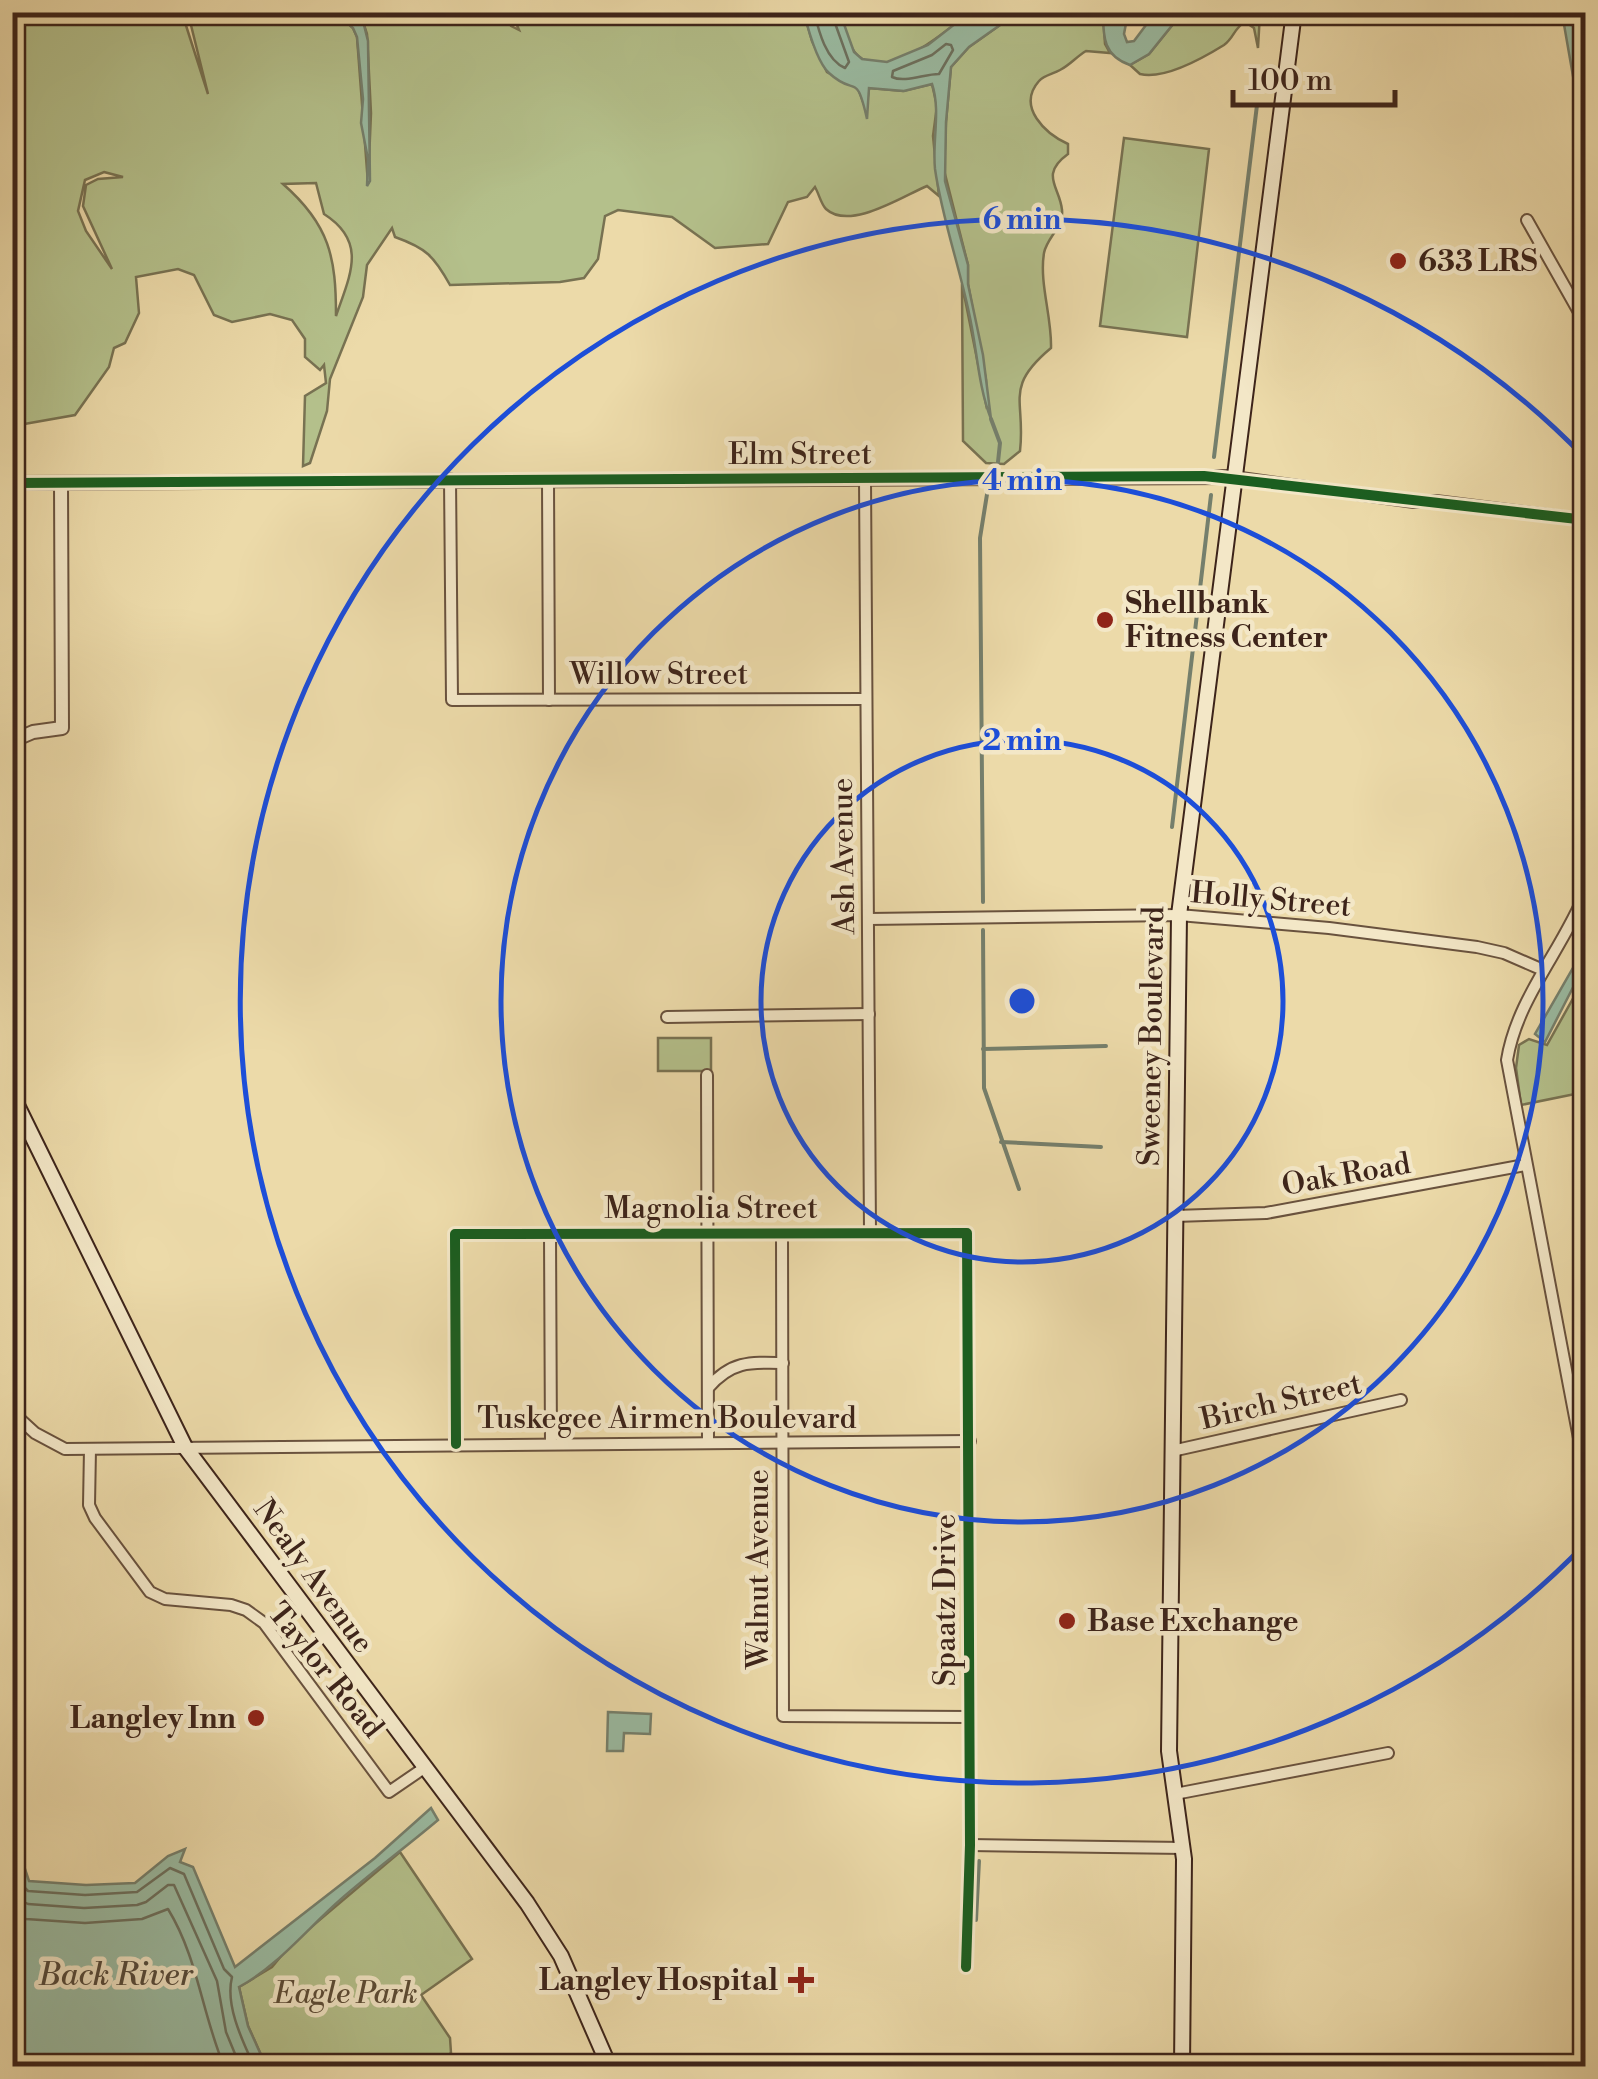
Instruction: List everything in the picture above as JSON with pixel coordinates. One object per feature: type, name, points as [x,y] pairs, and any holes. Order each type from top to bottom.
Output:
[{"type":"main road","name":"Sweeney Boulevard","points":[[1182,2066],[1184,1848],[1169,1752],[1179,914],[1294,15]]},
{"type":"main road","name":"Nealy Avenue","points":[[12,1095],[185,1447],[527,1903],[561,1956],[609,2066]]},
{"type":"street","points":[[1527,220],[1586,329]]},
{"type":"street","name":"Elm Street","points":[[12,483],[1234,477],[1586,520]]},
{"type":"street","name":"Ash Avenue","points":[[865,479],[870,1232]]},
{"type":"street","name":"Willow Street","points":[[450,480],[452,700],[866,699]]},
{"type":"street","points":[[548,480],[549,700]]},
{"type":"street","points":[[12,741],[33,732],[62,728],[61,482]]},
{"type":"street","points":[[1586,892],[1511,1038],[1507,1060],[1586,1475]]},
{"type":"street","name":"Holly Street","points":[[869,919],[1179,914],[1329,928],[1477,948],[1504,953],[1543,970]]},
{"type":"street","points":[[667,1017],[869,1014]]},
{"type":"street","points":[[707,1075],[708,1442]]},
{"type":"street","name":"Oak Road","points":[[1174,1216],[1266,1214],[1526,1166]]},
{"type":"street","name":"Magnolia Street","points":[[456,1444],[455,1234],[967,1233]]},
{"type":"street","name":"Spaatz Drive","points":[[966,1967],[970,1845],[967,1233]]},
{"type":"street","points":[[550,1234],[551,1444]]},
{"type":"street","name":"Walnut Avenue","points":[[782,1234],[783,1716],[970,1716]]},
{"type":"street","points":[[708,1388],[721,1373],[734,1366],[783,1363]]},
{"type":"street","name":"Birch Street","points":[[1172,1451],[1401,1400]]},
{"type":"street","name":"Tuskegee Airmen Boulevard","points":[[12,1412],[36,1434],[66,1449],[970,1441]]},
{"type":"street","name":"Taylor Road","points":[[90,1449],[89,1504],[95,1518],[150,1592],[165,1599],[231,1605],[264,1623],[389,1792],[424,1768]]},
{"type":"street","points":[[1174,1794],[1388,1753]]},
{"type":"street","points":[[970,1845],[1184,1848]]},
{"type":"green space","points":[[13,13],[182,13],[208,94],[188,13],[336,13],[357,37],[368,184],[371,113],[366,18],[355,20],[351,13],[508,13],[511,26],[519,30],[512,13],[804,13],[827,72],[858,88],[866,110],[869,88],[903,91],[932,84],[937,106],[933,136],[939,196],[927,186],[876,210],[849,216],[826,209],[815,187],[807,197],[788,202],[768,244],[715,248],[672,217],[618,210],[605,216],[598,259],[584,278],[450,285],[428,254],[395,237],[392,228],[367,265],[363,297],[330,379],[327,411],[310,463],[303,466],[305,396],[326,383],[324,365],[320,370],[305,357],[305,339],[292,320],[270,314],[232,322],[214,315],[194,275],[178,269],[136,277],[139,313],[125,343],[114,348],[109,367],[75,415],[13,426]],"holes":[[[104,172],[123,177],[98,179],[86,185],[83,206],[112,269],[86,231],[78,211],[85,180]],[[316,183],[324,214],[338,225],[351,248],[350,273],[336,316],[327,244],[311,214],[283,184]]]},
{"type":"green space","points":[[840,13],[969,13],[916,51],[885,63],[858,56]]},
{"type":"green space","points":[[1017,13],[1103,13],[1105,44],[1110,53],[1086,51],[1041,79],[1033,91],[1032,110],[1037,119],[1068,144],[1068,154],[1059,161],[1053,175],[1062,216],[1046,247],[1043,264],[1051,348],[1036,362],[1022,385],[1020,451],[1004,464],[986,463],[963,441],[962,284],[987,409],[986,380],[968,265],[944,170],[951,67],[969,47]]},
{"type":"green space","points":[[1182,13],[1260,13],[1258,48],[1254,28],[1245,22],[1224,45],[1195,61],[1161,74],[1140,74],[1130,65],[1149,54]]},
{"type":"green space","points":[[1124,138],[1209,149],[1187,337],[1100,326]]},
{"type":"green space","points":[[1585,977],[1585,1092],[1521,1105],[1516,1068],[1519,1045],[1529,1039],[1547,1045]]},
{"type":"green space","points":[[658,1038],[711,1038],[711,1071],[658,1071]]},
{"type":"green space","name":"Eagle Park","points":[[400,1852],[472,1959],[421,1995],[450,2038],[451,2053],[429,2066],[266,2066],[248,2026],[239,1987],[272,1967],[291,1944]]},
{"type":"water","points":[[336,13],[351,13],[355,20],[368,20],[364,25],[368,41],[367,186],[357,37]]},
{"type":"water","points":[[804,13],[840,13],[854,52],[862,59],[887,62],[928,45],[969,13],[1017,13],[969,47],[951,67],[946,122],[945,181],[968,265],[991,419],[938,187],[932,84],[904,91],[869,88],[867,119],[857,90],[829,73],[821,61]]},
{"type":"water","points":[[1103,13],[1128,13],[1124,34],[1127,42],[1134,41],[1155,13],[1182,13],[1149,54],[1130,65],[1110,51]]},
{"type":"water","points":[[1562,13],[1585,13],[1585,145]]},
{"type":"water","points":[[1585,947],[1585,964],[1545,1042],[1535,1034]]},
{"type":"water","points":[[608,1712],[651,1714],[650,1734],[624,1733],[623,1751],[607,1751]]},
{"type":"water","name":"Back River","points":[[431,1808],[438,1820],[340,1900],[279,1958],[239,1987],[248,2026],[266,2066],[13,2066],[12,1870],[18,1863],[23,1863],[29,1881],[135,1883],[168,1856],[185,1849],[180,1862],[193,1867],[235,1967],[375,1858]]},
{"type":"waterway","points":[[1214,457],[1257,105]]},
{"type":"waterway","points":[[991,419],[1000,443],[998,462]]},
{"type":"waterway","points":[[983,902],[980,538],[988,488]]},
{"type":"waterway","points":[[1172,827],[1211,495]]},
{"type":"waterway","points":[[983,930],[984,1088],[1019,1189]]},
{"type":"waterway","points":[[983,1049],[1106,1046]]},
{"type":"waterway","points":[[1001,1142],[1101,1147]]},
{"type":"waterway","points":[[976,1920],[979,1861]]},
{"type":"cycle path","points":[[12,483],[1204,476],[1586,520]]},
{"type":"cycle path","points":[[456,1444],[455,1234],[967,1233],[970,1845],[966,1967]]},
{"type":"place","name":"633 LRS","points":[[1398,261]]},
{"type":"place","name":"Shellbank Fitness Center","points":[[1105,620]]},
{"type":"place","name":"Base Exchange","points":[[1067,1621]]},
{"type":"place","name":"Langley Inn","points":[[256,1718]]},
{"type":"place","name":"Langley Hospital","points":[[801,1980]]}]
